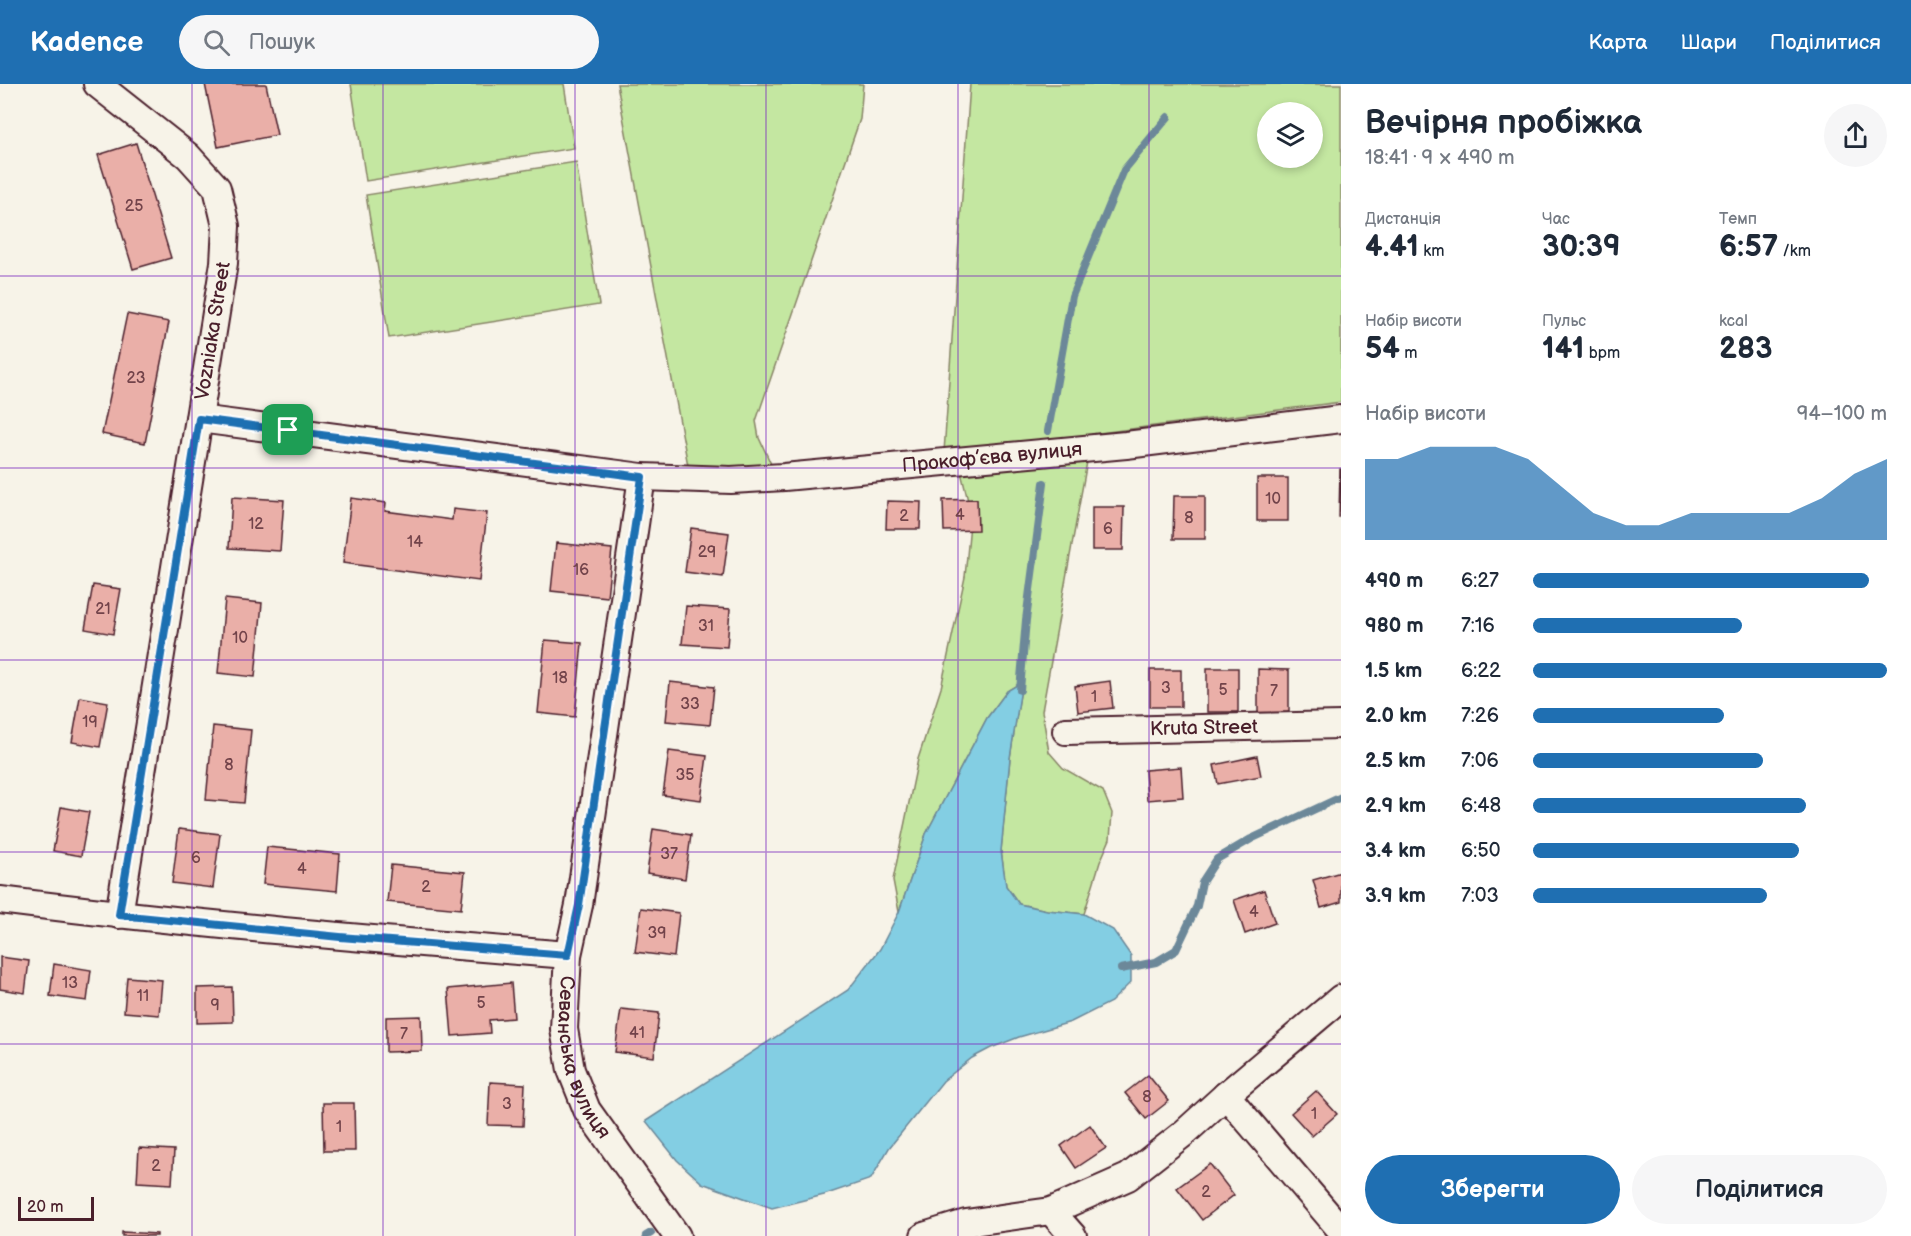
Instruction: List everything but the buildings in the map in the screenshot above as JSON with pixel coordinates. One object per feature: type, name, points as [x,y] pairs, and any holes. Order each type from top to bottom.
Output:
[{"type":"street","name":"Vozniaka Street","points":[[97,84],[188,156],[217,188],[226,226],[224,263],[119,915]]},
{"type":"street","name":"Прокоф’єва вулиця","points":[[199,419],[642,477],[731,480],[1126,445],[1341,419]]},
{"type":"street","points":[[568,955],[579,905],[642,477]]},
{"type":"street","name":"Kruta Street","points":[[1066,731],[1341,725]]},
{"type":"street","name":"Севанська вулиця","points":[[0,900],[119,915],[350,938],[568,955],[564,1029],[571,1070],[587,1110],[677,1236]]},
{"type":"street","points":[[924,1236],[966,1223],[1052,1211],[1128,1177],[1183,1134],[1341,998]]},
{"type":"street","points":[[1226,1095],[1341,1230]]},
{"type":"street","points":[[1052,1211],[1073,1236]]},
{"type":"green space","points":[[351,84],[564,84],[574,148],[366,181]]},
{"type":"green space","points":[[617,84],[863,84],[860,119],[756,421],[759,438],[771,464],[689,471]]},
{"type":"green space","points":[[970,84],[1341,84],[1341,402],[1092,434],[1042,711],[1049,752],[1063,768],[1103,791],[1112,813],[1110,839],[1100,862],[1084,914],[1019,904],[1006,886],[1001,851],[1010,758],[1022,682],[1007,691],[987,718],[926,834],[899,912],[893,880],[918,759],[941,688],[965,577],[971,513],[961,472],[944,452]]},
{"type":"green space","points":[[576,162],[599,305],[389,338],[366,195]]},
{"type":"water","points":[[1022,682],[1010,758],[1001,851],[1006,886],[1019,904],[1084,914],[1113,930],[1131,956],[1131,982],[1111,1002],[1071,1022],[1019,1037],[972,1058],[943,1081],[889,1148],[871,1179],[824,1195],[772,1208],[702,1183],[677,1160],[646,1121],[848,990],[880,949],[899,912],[926,834],[987,718],[1007,691]]},
{"type":"waterway","points":[[1048,431],[1072,296],[1124,170],[1168,117]]},
{"type":"waterway","points":[[1020,690],[1026,620],[1044,483]]},
{"type":"waterway","points":[[1121,969],[1156,962],[1176,950],[1197,906],[1202,882],[1217,859],[1251,839],[1341,797]]},
{"type":"waterway","points":[[646,1236],[651,1233]]},
{"type":"route","points":[[199,419],[288,430],[642,477],[579,905],[568,955],[340,937],[119,915],[199,419]]}]
